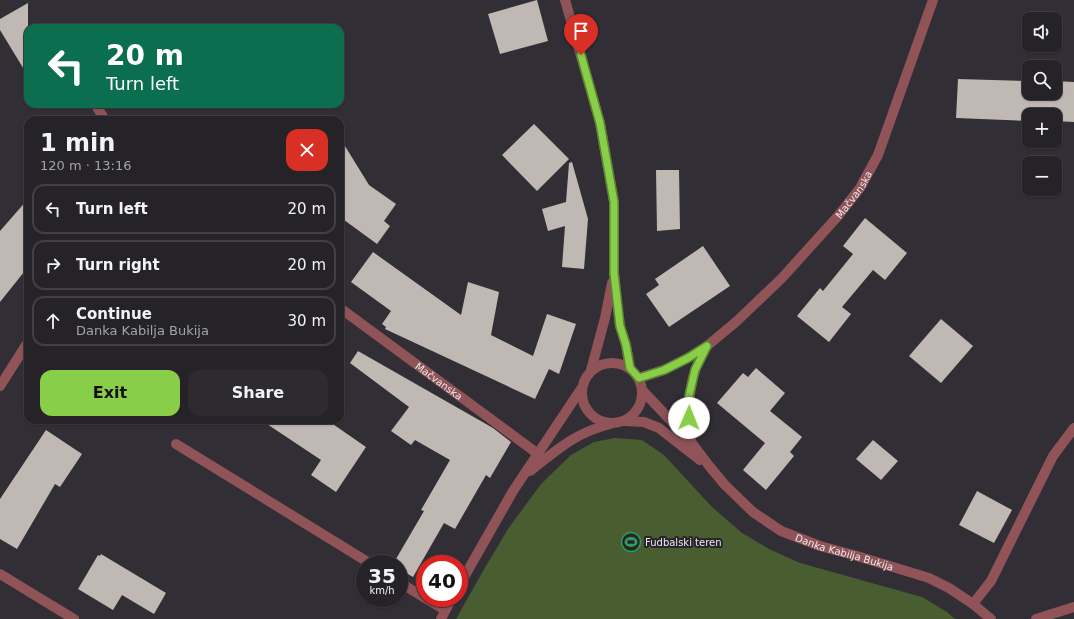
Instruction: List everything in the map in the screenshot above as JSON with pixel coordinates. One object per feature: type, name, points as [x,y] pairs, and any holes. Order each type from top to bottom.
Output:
[{"type":"street","points":[[565,0],[600,123],[614,202],[614,273],[620,326],[626,345],[630,368]]},
{"type":"street","name":"Mačvanska","points":[[707,346],[782,278],[838,216],[860,188],[878,155],[933,0]]},
{"type":"street","points":[[468,570],[520,478],[538,454],[581,389],[591,370],[614,273]]},
{"type":"street","name":"Mačvanska","points":[[344,311],[538,454]]},
{"type":"street","points":[[639,378],[664,370],[688,358],[707,346]]},
{"type":"street","points":[[691,442],[689,396],[695,370],[707,346]]},
{"type":"street","points":[[0,386],[24,348]]},
{"type":"street","points":[[591,370],[606,363],[619,363],[630,368],[639,378],[642,390],[641,402],[634,414],[624,421]]},
{"type":"street","points":[[581,389],[583,402],[589,413],[599,420],[611,423]]},
{"type":"street","points":[[642,390],[691,442],[710,467]]},
{"type":"street","points":[[520,478],[556,451],[586,432],[611,423],[624,421],[644,422],[659,428],[710,467]]},
{"type":"street","points":[[973,604],[991,581],[1053,456],[1074,428]]},
{"type":"street","points":[[176,444],[356,555]]},
{"type":"street","name":"Danka Kabilja Bukija","points":[[710,467],[725,485],[753,512],[781,531],[820,546],[929,578],[949,588],[973,604],[991,619]]},
{"type":"street","points":[[0,574],[74,619]]},
{"type":"street","points":[[435,607],[443,615]]},
{"type":"street","points":[[1036,619],[1074,607]]},
{"type":"green space","points":[[615,438],[642,440],[664,455],[712,507],[742,533],[769,549],[800,563],[922,597],[947,612],[955,619],[456,619],[463,607],[468,607],[468,598],[508,529],[541,484],[571,455],[594,442]]},
{"type":"building","points":[[537,0],[548,41],[500,54],[488,14]]},
{"type":"building","points":[[28,3],[28,24],[24,24],[24,69],[0,30],[0,19]]},
{"type":"building","points":[[958,79],[1022,81],[1022,100],[1062,100],[1062,81],[1074,82],[1074,122],[1062,121],[1062,108],[1022,108],[1022,121],[956,118]]},
{"type":"building","points":[[534,124],[569,159],[537,191],[502,155]]},
{"type":"building","points":[[344,144],[369,185],[396,204],[384,221],[390,226],[377,244],[344,220]]},
{"type":"building","points":[[572,162],[588,219],[584,269],[562,267],[565,226],[548,231],[542,209],[566,202],[569,163]]},
{"type":"building","points":[[656,170],[679,170],[680,229],[657,231]]},
{"type":"building","points":[[24,204],[24,272],[0,302],[0,231]]},
{"type":"building","points":[[865,218],[907,253],[885,280],[873,270],[842,307],[851,314],[829,342],[797,316],[820,288],[823,291],[853,254],[843,246]]},
{"type":"building","points":[[703,246],[730,286],[669,327],[646,294],[659,285],[655,279]]},
{"type":"building","points":[[373,252],[461,315],[468,282],[499,292],[491,335],[533,356],[547,314],[576,324],[559,374],[549,369],[535,399],[385,329],[386,327],[382,324],[391,311],[351,282]]},
{"type":"building","points":[[941,319],[973,346],[941,383],[909,356]]},
{"type":"building","points":[[358,351],[493,428],[511,442],[490,478],[486,475],[455,529],[444,523],[426,555],[416,555],[416,572],[413,577],[408,574],[408,555],[398,555],[424,511],[421,510],[450,460],[415,440],[411,445],[391,431],[409,407],[350,363]]},
{"type":"building","points":[[756,368],[785,393],[770,411],[802,437],[790,452],[794,456],[766,490],[743,470],[765,443],[717,403],[743,373],[748,377]]},
{"type":"building","points":[[267,424],[333,424],[366,447],[336,492],[311,475],[321,460]]},
{"type":"building","points":[[46,430],[82,454],[60,487],[55,484],[17,549],[0,539],[0,499]]},
{"type":"building","points":[[873,440],[898,461],[881,480],[856,459]]},
{"type":"building","points":[[977,491],[1012,510],[994,543],[959,525]]},
{"type":"building","points":[[101,554],[166,593],[154,614],[122,595],[113,610],[78,589],[98,555],[100,556]]},
{"type":"place","name":"Fudbalski teren","points":[[631,542]]},
{"type":"route","points":[[581,55],[600,123],[614,202],[614,273],[620,326],[626,345],[630,368],[639,378],[664,370],[688,358],[707,346],[695,370],[689,396],[689,418]]}]
